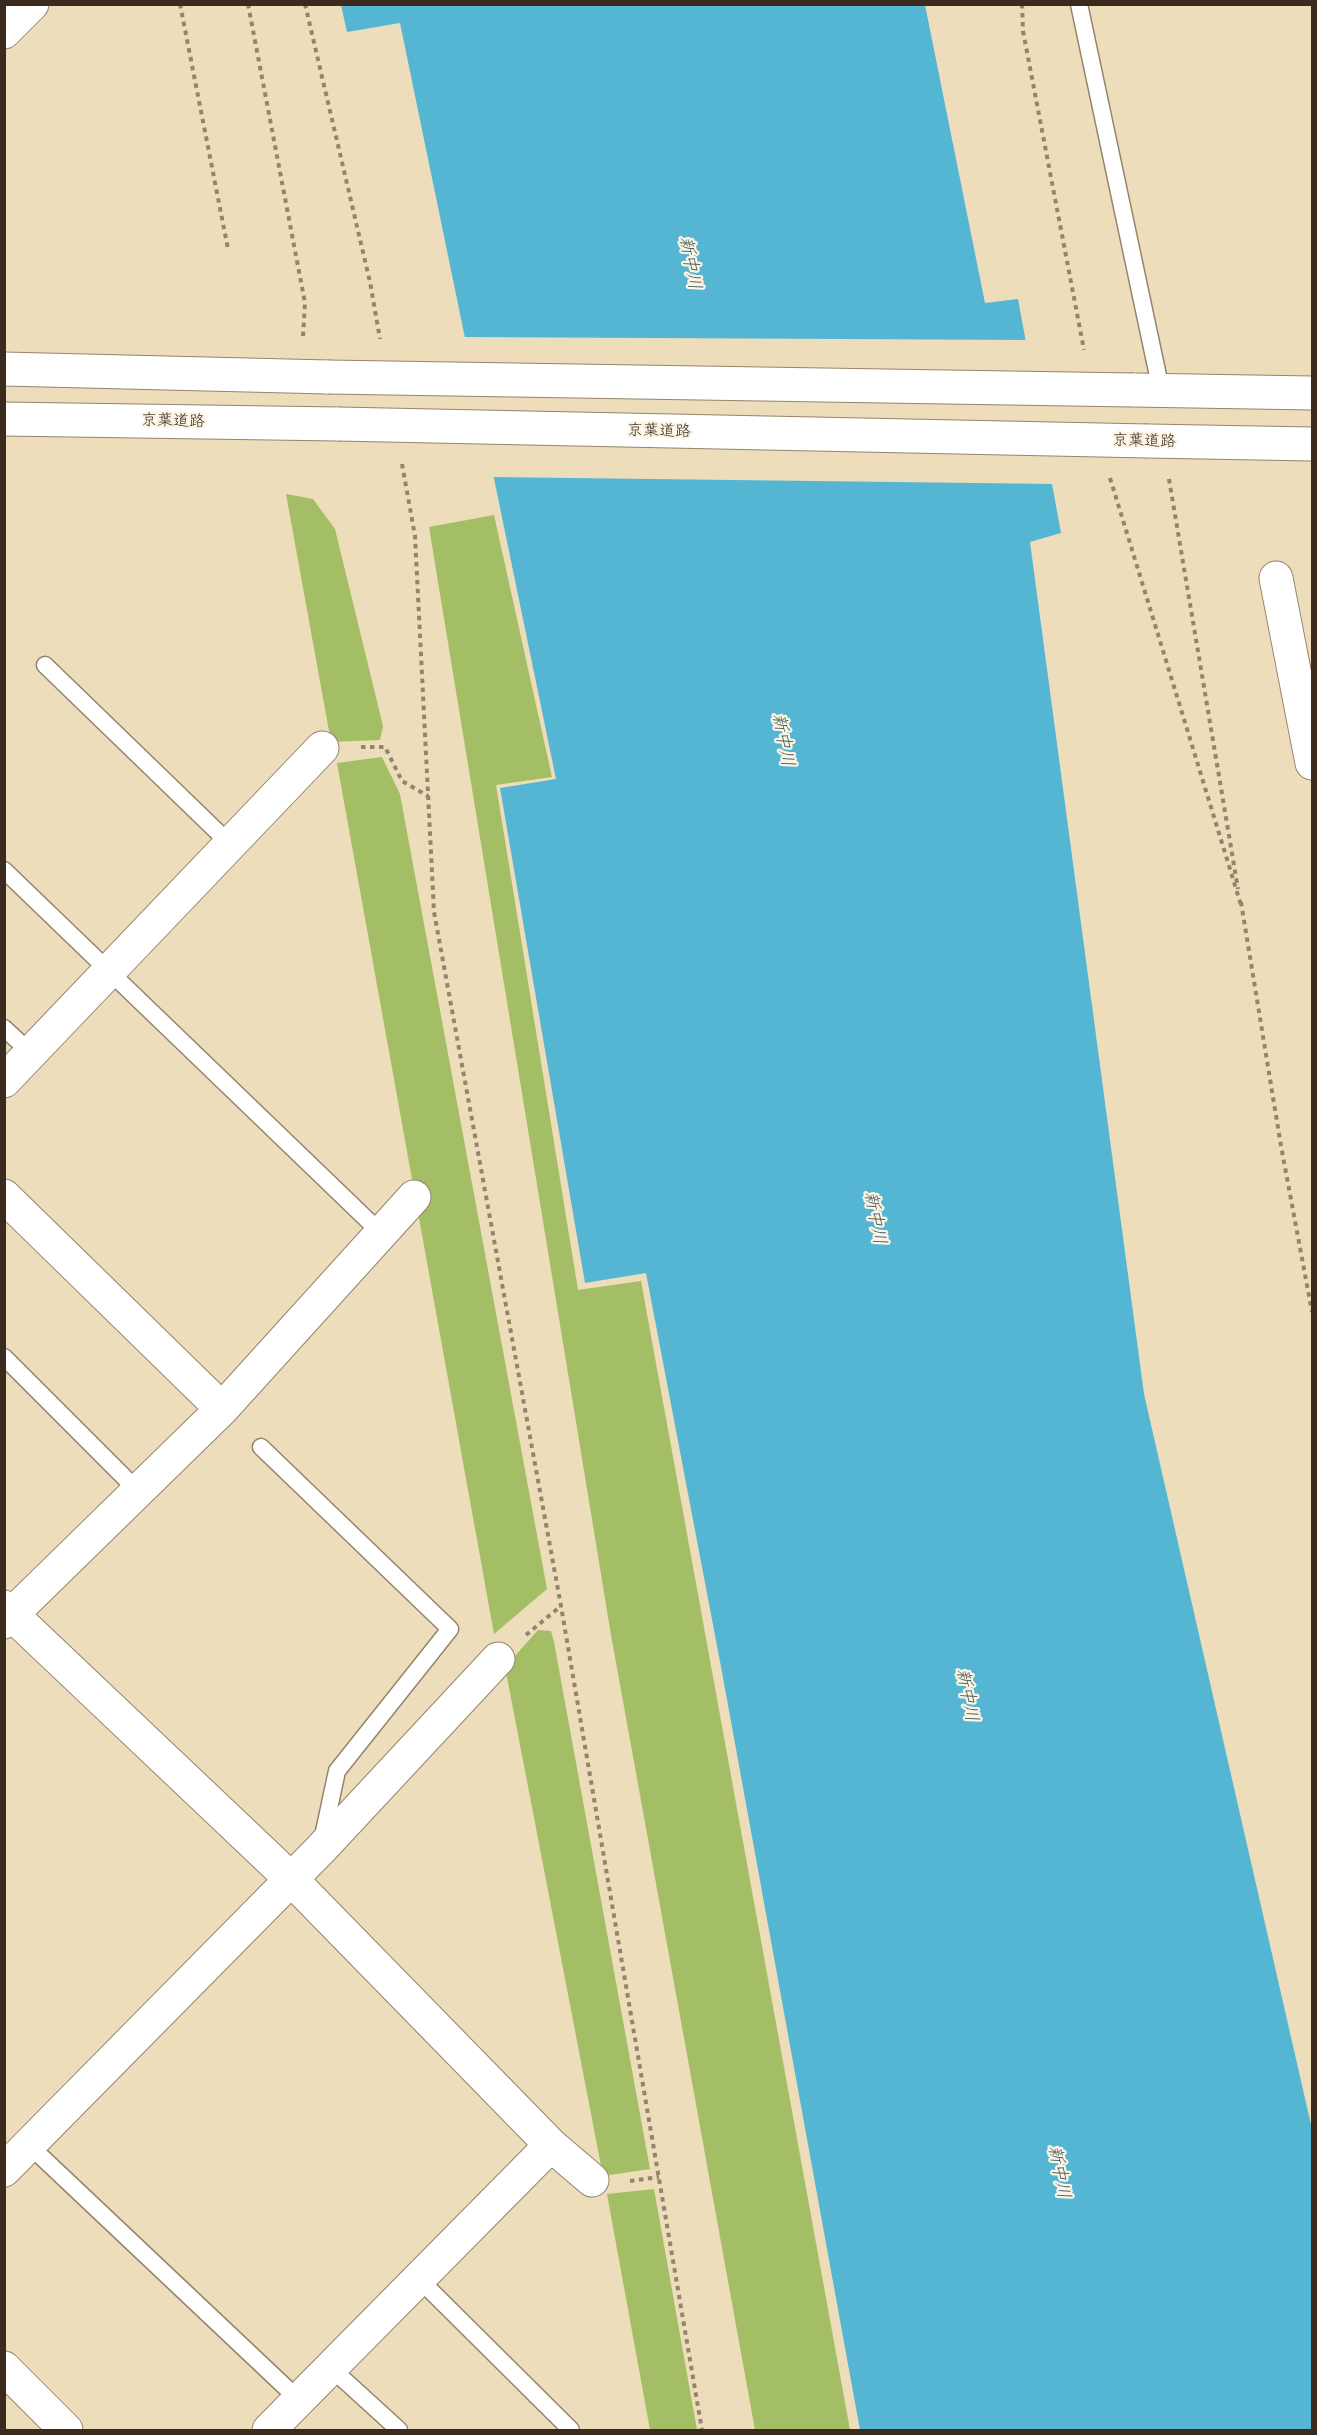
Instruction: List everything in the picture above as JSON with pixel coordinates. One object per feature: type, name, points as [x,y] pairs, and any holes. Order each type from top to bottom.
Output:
[{"type":"main road","points":[[4,32],[32,4]]},
{"type":"main road","points":[[4,369],[314,377],[1312,393]]},
{"type":"main road","name":"京葉道路","points":[[4,419],[1312,444]]},
{"type":"main road","points":[[1276,578],[1312,763]]},
{"type":"main road","points":[[4,1081],[322,748]]},
{"type":"main road","points":[[4,1197],[222,1409]]},
{"type":"main road","points":[[414,1197],[222,1409],[7,1615],[291,1879],[551,2145],[592,2180]]},
{"type":"main road","points":[[4,2170],[320,1850],[498,1659]]},
{"type":"main road","points":[[269,2430],[551,2145]]},
{"type":"main road","points":[[4,2368],[66,2430]]},
{"type":"lane","points":[[1079,4],[1147,390]]},
{"type":"lane","points":[[45,665],[230,844]]},
{"type":"lane","points":[[4,870],[382,1234]]},
{"type":"lane","points":[[4,1028],[31,1053]]},
{"type":"lane","points":[[4,1358],[138,1491]]},
{"type":"lane","points":[[261,1447],[450,1629],[337,1771],[320,1850]]},
{"type":"lane","points":[[29,2145],[299,2400]]},
{"type":"lane","points":[[418,2278],[571,2430]]},
{"type":"lane","points":[[331,2368],[399,2430]]},
{"type":"path","points":[[180,4],[228,249]]},
{"type":"path","points":[[248,4],[305,303],[314,377]]},
{"type":"path","points":[[305,4],[370,282],[380,340]]},
{"type":"path","points":[[400,455],[415,536],[434,912],[561,1605],[702,2430]]},
{"type":"path","points":[[1167,468],[1281,1146],[1312,1312]]},
{"type":"path","points":[[322,748],[385,747],[402,781],[428,796]]},
{"type":"green space","points":[[286,494],[313,499],[335,529],[383,726],[380,740],[331,742]]},
{"type":"green space","points":[[494,515],[552,777],[496,785],[578,1290],[641,1281],[850,2430],[755,2430],[611,1635],[429,527]]},
{"type":"green space","points":[[382,757],[400,794],[547,1589],[494,1634],[337,763]]},
{"type":"green space","points":[[538,1630],[551,1631],[554,1642],[650,2169],[603,2176],[505,1667]]},
{"type":"green space","points":[[654,2189],[697,2430],[650,2430],[607,2194]]},
{"type":"water","name":"新中川","points":[[341,5],[925,5],[985,303],[1018,299],[1061,533],[1030,542],[1144,1394],[1312,2129],[1312,2430],[860,2430],[722,1672],[646,1273],[585,1283],[500,788],[556,779],[400,23],[347,32]]},
{"type":"pier","points":[[461,337],[1029,340],[1055,484],[491,477]]}]
